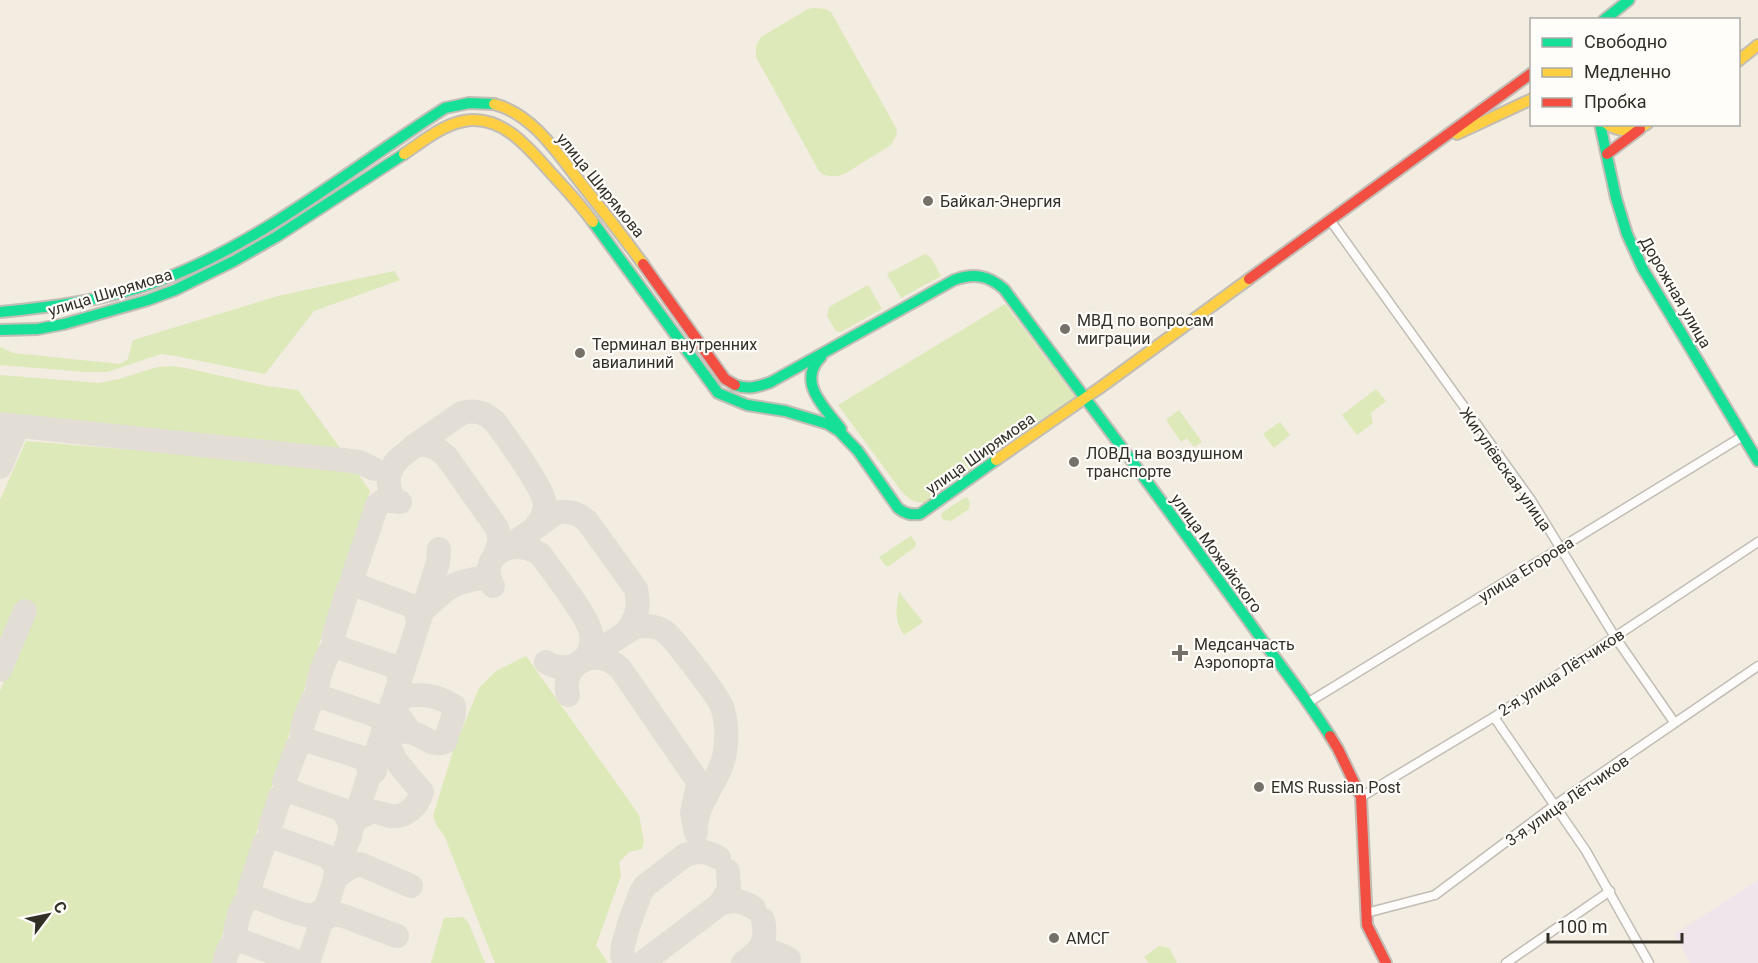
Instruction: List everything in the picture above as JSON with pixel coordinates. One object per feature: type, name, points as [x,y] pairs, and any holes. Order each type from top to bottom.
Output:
[{"type":"main road","points":[[1606,18],[1629,0]]},
{"type":"main road","points":[[1740,59],[1758,45]]},
{"type":"main road","points":[[1431,146],[1530,74]]},
{"type":"main road","points":[[1431,146],[1530,100]]},
{"type":"main road","name":"улица Ширямова","points":[[0,312],[96,298],[162,280],[224,251],[268,226],[445,108],[478,102],[507,109],[534,128],[557,153],[621,233],[725,379],[733,385],[747,389],[759,387],[954,280],[977,274],[986,275],[1004,289],[1085,398]]},
{"type":"main road","name":"улица Ширямова","points":[[0,330],[30,329],[64,324],[175,290],[276,237],[436,133],[453,124],[465,121],[486,121],[508,130],[522,140],[580,204],[718,393],[727,399],[747,405],[785,411],[828,424],[844,434],[854,446],[898,508],[903,513],[914,515],[920,514],[1085,398],[1431,146]]},
{"type":"main road","name":"Дорожная улица","points":[[1600,126],[1618,207],[1643,269],[1758,460]]},
{"type":"main road","points":[[1609,126],[1613,130],[1625,133],[1645,126]]},
{"type":"main road","points":[[1607,154],[1645,126]]},
{"type":"main road","points":[[96,298],[82,306],[83,315],[106,312]]},
{"type":"main road","points":[[25,309],[34,311],[39,319],[37,326],[30,329]]},
{"type":"main road","points":[[831,348],[814,364],[811,372],[814,391],[817,399],[854,446]]},
{"type":"main road","name":"улица Можайского","points":[[1085,398],[1309,702],[1338,749],[1361,797],[1367,925],[1386,963]]},
{"type":"street","name":"Жигулёвская улица","points":[[1330,220],[1531,500],[1615,637],[1674,722]]},
{"type":"street","name":"улица Егорова","points":[[1309,702],[1743,436]]},
{"type":"street","name":"2-я улица Лётчиков","points":[[1361,797],[1494,717],[1758,542]]},
{"type":"street","name":"3-я улица Лётчиков","points":[[1366,913],[1435,895],[1555,806],[1758,666]]},
{"type":"street","points":[[1494,717],[1586,851],[1649,963]]},
{"type":"street","points":[[1506,963],[1610,891]]},
{"type":"shaded area","points":[[1758,880],[1758,963],[1690,963],[1675,934]]},
{"type":"green space","points":[[813,8],[831,12],[896,128],[897,134],[891,145],[838,176],[824,175],[819,171],[756,57],[756,46],[761,37]]},
{"type":"green space","points":[[925,254],[931,258],[941,276],[901,298],[887,274]]},
{"type":"green space","points":[[394,271],[400,280],[314,311],[265,374],[161,354],[107,372],[0,365],[0,347],[13,353],[120,364],[128,359],[133,340],[278,296]]},
{"type":"green space","points":[[868,285],[882,309],[841,332],[836,331],[827,316],[829,307]]},
{"type":"green space","points":[[1005,304],[1076,398],[927,503],[913,500],[902,492],[838,405]]},
{"type":"green space","points":[[172,366],[266,386],[298,390],[340,448],[0,415],[0,375],[99,383],[157,367]]},
{"type":"green space","points":[[1376,389],[1386,401],[1371,413],[1373,423],[1357,435],[1342,415]]},
{"type":"green space","points":[[1179,410],[1202,442],[1194,447],[1187,438],[1181,442],[1166,420]]},
{"type":"green space","points":[[1280,422],[1290,435],[1274,448],[1263,434]]},
{"type":"green space","points":[[26,441],[354,468],[370,491],[213,963],[0,963],[0,691],[35,607],[21,601],[0,645],[0,500]]},
{"type":"green space","points":[[966,497],[970,502],[969,509],[951,521],[944,520],[941,516],[943,512]]},
{"type":"green space","points":[[911,536],[916,543],[915,547],[886,566],[879,557]]},
{"type":"green space","points":[[899,592],[923,622],[904,635],[897,614]]},
{"type":"green space","points":[[526,656],[639,815],[644,841],[642,849],[629,852],[619,862],[621,876],[596,945],[608,963],[495,963],[444,835],[433,816],[453,751],[479,688],[496,671]]},
{"type":"green space","points":[[463,917],[468,922],[485,963],[431,963],[444,918]]},
{"type":"green space","points":[[1159,946],[1169,948],[1177,963],[1149,963],[1144,957]]},
{"type":"taxiway","points":[[414,446],[462,413],[476,412],[488,417],[496,423],[516,451],[543,497],[544,511],[536,526]]},
{"type":"taxiway","points":[[0,424],[343,460],[359,462],[374,469]]},
{"type":"taxiway","points":[[0,467],[16,430],[23,427]]},
{"type":"taxiway","points":[[390,489],[390,473],[402,456],[419,445],[432,447],[439,451],[446,456],[497,528],[500,540],[495,555]]},
{"type":"taxiway","points":[[356,585],[352,579],[377,505],[384,500],[400,502]]},
{"type":"taxiway","points":[[508,547],[556,513],[568,512],[584,518],[636,589],[637,611],[627,631]]},
{"type":"taxiway","points":[[493,586],[489,576],[489,566],[500,552],[518,547],[540,554],[589,626],[591,644],[584,660]]},
{"type":"taxiway","points":[[308,963],[438,563],[439,549]]},
{"type":"taxiway","points":[[423,607],[428,606],[452,586],[482,578]]},
{"type":"taxiway","points":[[337,646],[333,637],[348,589],[356,585],[412,606],[417,614],[418,624]]},
{"type":"taxiway","points":[[0,670],[25,611]]},
{"type":"taxiway","points":[[568,695],[567,680],[578,663],[591,658],[605,659],[620,668],[697,780],[692,813],[696,833],[699,812],[718,773],[725,752],[726,724],[719,701],[676,644],[664,631],[656,628],[645,626],[633,628],[584,660]]},
{"type":"taxiway","points":[[318,696],[322,670],[334,646],[393,666],[399,673],[399,681]]},
{"type":"taxiway","points":[[546,662],[561,667],[576,665]]},
{"type":"taxiway","points":[[309,741],[303,736],[302,731],[306,714],[316,695],[377,716],[382,721],[384,729]]},
{"type":"taxiway","points":[[354,820],[372,812],[390,816],[401,815],[418,802],[422,792],[396,761],[383,733],[409,732],[436,743],[445,742],[454,714],[454,706],[423,695],[407,696],[392,703],[410,732]]},
{"type":"taxiway","points":[[289,791],[284,782],[297,747],[302,741],[309,741],[363,758],[369,767],[369,775],[375,771]]},
{"type":"taxiway","points":[[273,837],[270,827],[280,797],[289,791],[343,810],[350,824],[350,837]]},
{"type":"taxiway","points":[[255,897],[249,889],[264,844],[273,837],[326,856],[335,865],[335,878],[349,868],[360,864],[411,886]]},
{"type":"taxiway","points":[[626,963],[622,956],[623,945],[630,921],[645,886],[685,855],[702,852],[719,858]]},
{"type":"taxiway","points":[[642,963],[720,904],[729,889],[728,871]]},
{"type":"taxiway","points":[[296,963],[291,959],[236,939],[236,925],[244,904],[248,899],[255,897],[301,914],[310,915],[321,911],[327,904]]},
{"type":"taxiway","points":[[720,904],[738,901],[754,908]]},
{"type":"taxiway","points":[[321,921],[332,915],[341,915],[397,936]]},
{"type":"taxiway","points":[[743,963],[761,945],[764,934],[763,920]]},
{"type":"taxiway","points":[[224,963],[230,947],[238,941]]},
{"type":"taxiway","points":[[755,954],[773,953],[789,959]]},
{"type":"traffic: fast","points":[[1606,18],[1629,0]]},
{"type":"traffic: fast","points":[[0,312],[59,305],[118,294],[195,266],[269,226],[445,108],[469,103],[494,104]]},
{"type":"traffic: fast","points":[[1600,126],[1616,198],[1627,234],[1643,269],[1758,461]]},
{"type":"traffic: fast","points":[[0,330],[38,329],[64,324],[175,290],[276,237],[404,154]]},
{"type":"traffic: fast","points":[[593,222],[718,393],[747,405],[785,411],[828,424],[839,431],[858,451],[903,512],[920,514],[996,460]]},
{"type":"traffic: fast","points":[[735,385],[753,387],[771,382],[954,280],[974,276],[986,278],[1004,289],[1085,398]]},
{"type":"traffic: fast","points":[[821,357],[814,366],[811,376],[812,385],[821,404],[841,429]]},
{"type":"traffic: fast","points":[[1085,398],[1330,736]]},
{"type":"traffic: slow","points":[[1740,59],[1758,45]]},
{"type":"traffic: slow","points":[[1457,134],[1530,100]]},
{"type":"traffic: slow","points":[[494,104],[522,117],[545,138],[643,264]]},
{"type":"traffic: slow","points":[[404,154],[432,134],[456,123],[478,120],[491,123],[514,135],[524,144],[593,222]]},
{"type":"traffic: slow","points":[[1611,126],[1627,130],[1643,126]]},
{"type":"traffic: slow","points":[[996,460],[1249,279]]},
{"type":"traffic: jam","points":[[1249,279],[1530,74]]},
{"type":"traffic: jam","points":[[1607,154],[1640,129]]},
{"type":"traffic: jam","points":[[643,264],[725,379],[735,385]]},
{"type":"traffic: jam","points":[[1330,736],[1361,797],[1367,925],[1386,963]]},
{"type":"place","name":"Байкал-Энергия","points":[[928,201]]},
{"type":"place","name":"МВД по вопросам миграции","points":[[1065,329]]},
{"type":"place","name":"Терминал внутренних авиалиний","points":[[580,353]]},
{"type":"place","name":"ЛОВД на воздушном транспорте","points":[[1074,462]]},
{"type":"place","name":"Медсанчасть Аэропорта","points":[[1180,653]]},
{"type":"place","name":"EMS Russian Рost","points":[[1259,787]]},
{"type":"place","name":"АМСГ","points":[[1054,938]]}]
